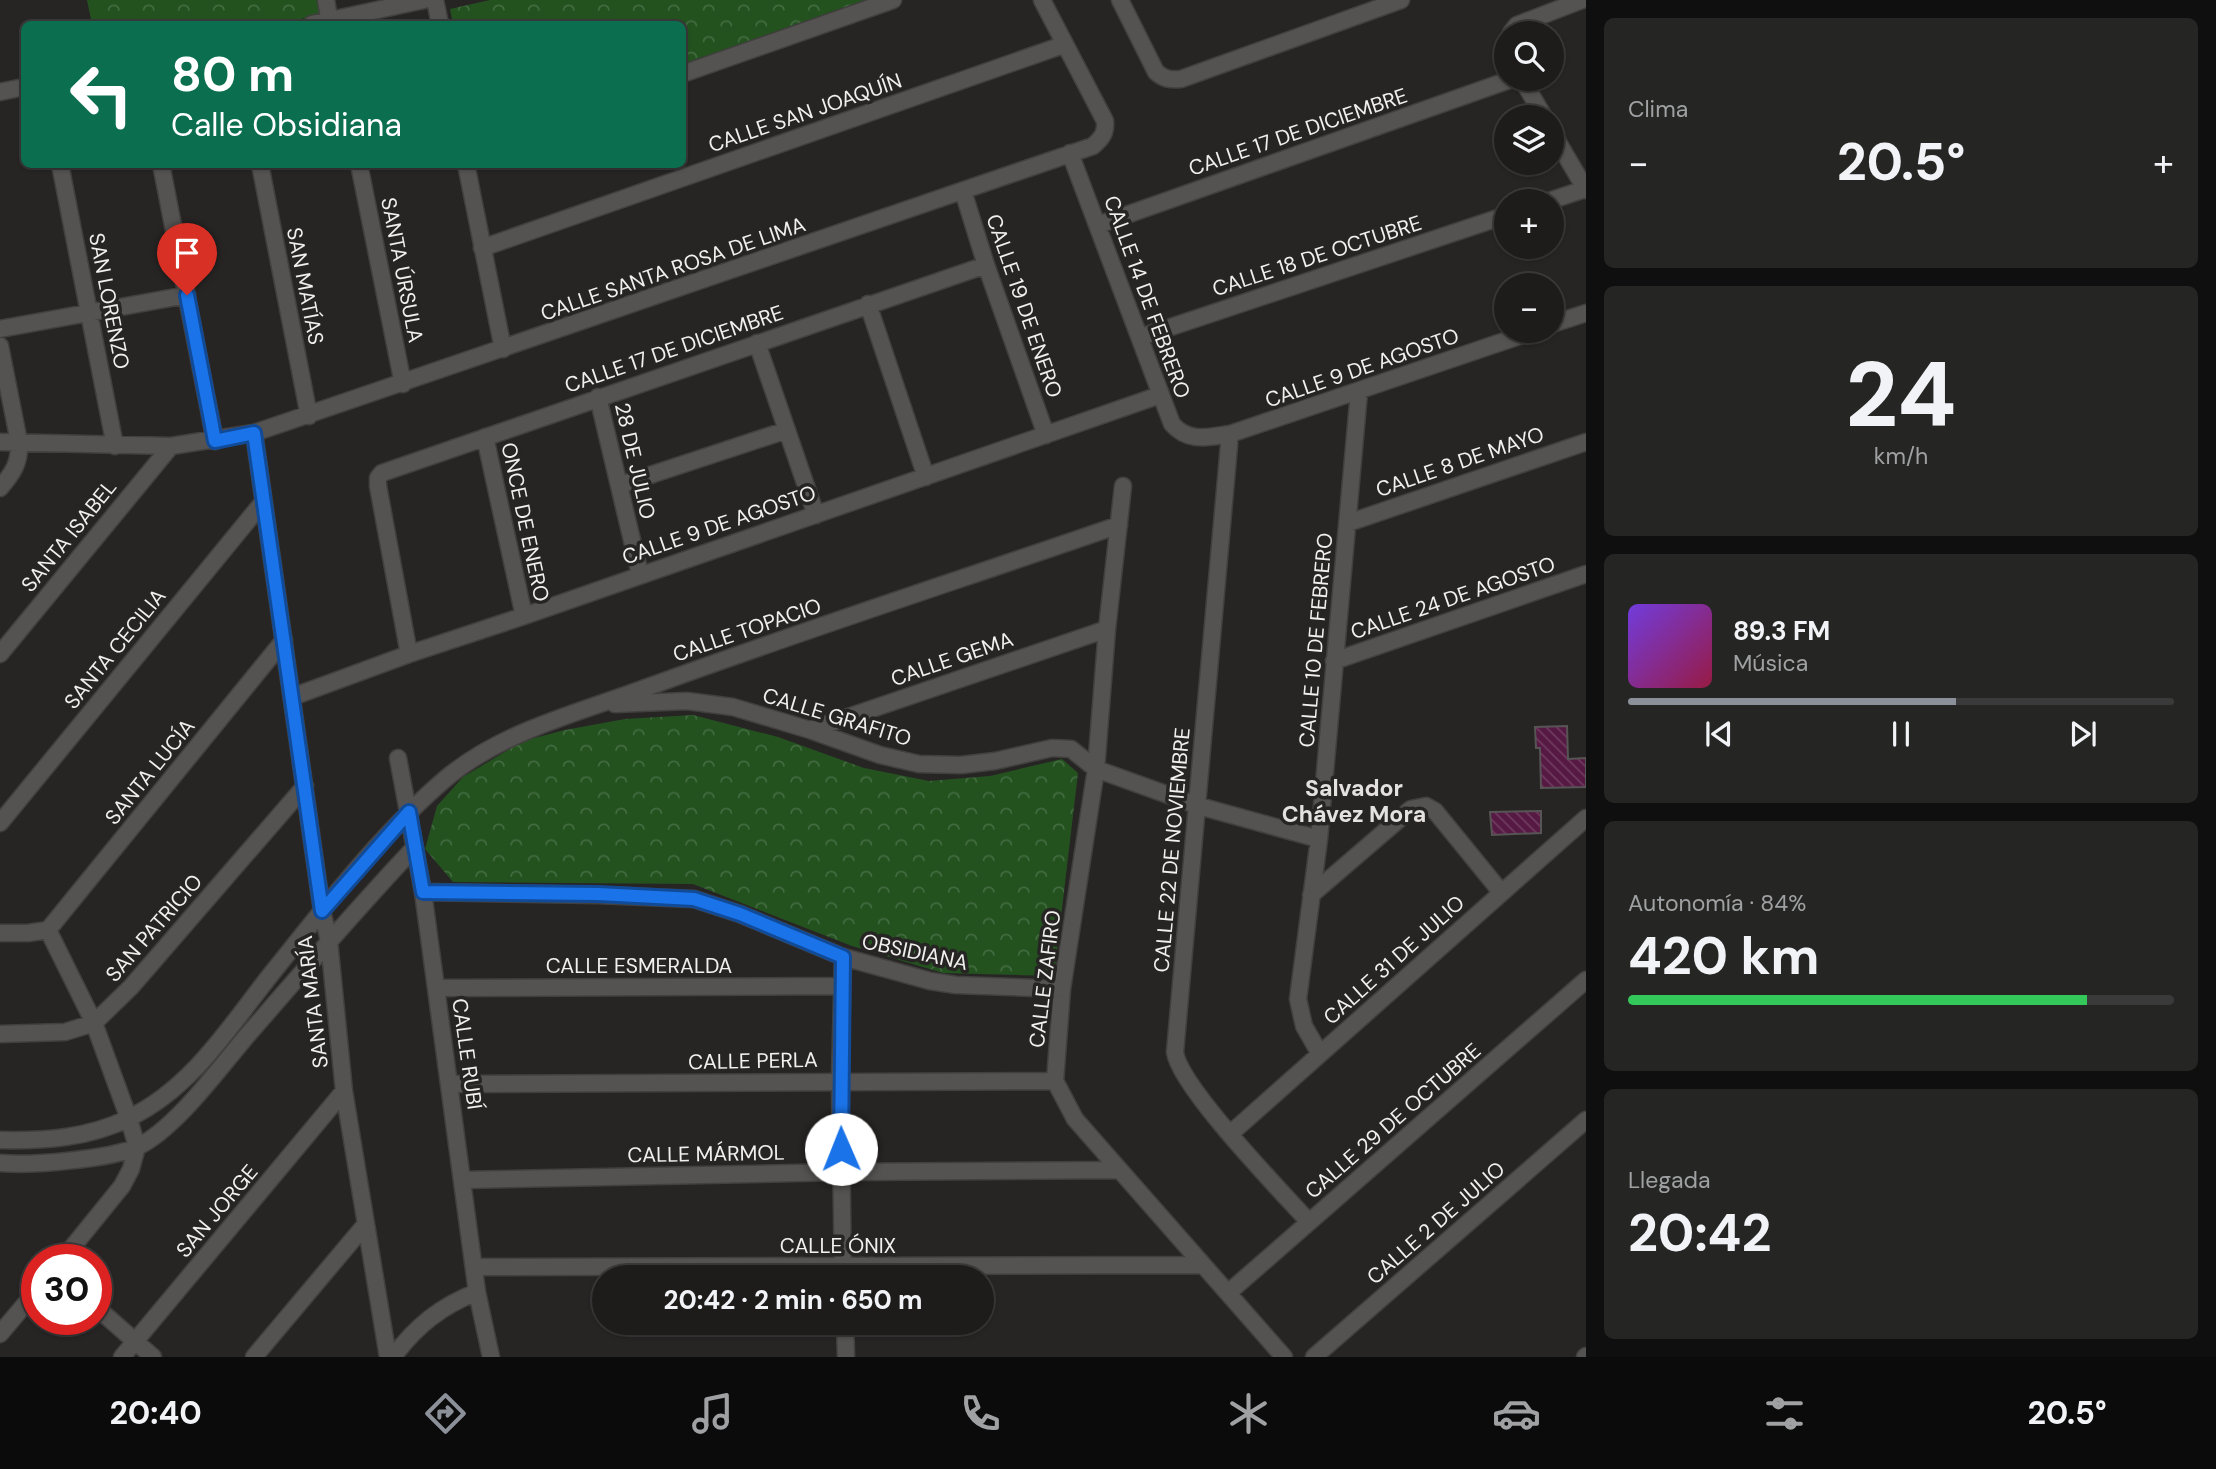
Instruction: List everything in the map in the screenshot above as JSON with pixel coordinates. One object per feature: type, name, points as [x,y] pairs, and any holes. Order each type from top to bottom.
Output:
[{"type":"street","points":[[326,0],[330,21]]},
{"type":"street","points":[[338,21],[424,0]]},
{"type":"street","points":[[435,0],[439,21]]},
{"type":"street","points":[[686,73],[894,0]]},
{"type":"street","points":[[1042,0],[1063,45]]},
{"type":"street","points":[[1120,0],[1156,72],[1162,78],[1170,80],[1181,79],[1401,0]]},
{"type":"street","points":[[1527,21],[1582,0]]},
{"type":"street","name":"CALLE SANTA ROSA DE LIMA","points":[[0,442],[171,446],[254,433],[1093,146],[1102,138],[1105,121],[1063,45]]},
{"type":"street","name":"CALLE SAN JOAQUÍN","points":[[482,247],[1063,45]]},
{"type":"street","name":"CALLE 17 DE DICIEMBRE","points":[[1098,225],[1494,85]]},
{"type":"street","points":[[0,92],[21,88]]},
{"type":"street","points":[[1564,152],[1586,190],[1564,197]]},
{"type":"street","name":"CALLE 14 DE FEBRERO","points":[[1070,153],[1172,425],[1186,436],[1201,438]]},
{"type":"street","name":"SAN LORENZO","points":[[61,168],[115,446]]},
{"type":"street","points":[[161,168],[215,441]]},
{"type":"street","name":"SAN MATÍAS","points":[[261,168],[309,416]]},
{"type":"street","name":"SANTA ÚRSULA","points":[[360,168],[403,384]]},
{"type":"street","points":[[467,168],[503,349]]},
{"type":"street","name":"CALLE 19 DE ENERO","points":[[963,191],[1046,435]]},
{"type":"street","name":"CALLE 18 DE OCTUBRE","points":[[1140,337],[1494,219]]},
{"type":"street","name":"CALLE 17 DE DICIEMBRE","points":[[409,653],[378,485],[378,478],[388,470],[986,265]]},
{"type":"street","points":[[0,329],[187,295]]},
{"type":"street","points":[[869,304],[926,477]]},
{"type":"street","points":[[1564,320],[1586,313]]},
{"type":"street","points":[[757,343],[816,514]]},
{"type":"street","name":"CALLE 9 DE AGOSTO","points":[[1201,438],[1230,434],[1500,343]]},
{"type":"street","points":[[0,346],[20,456],[17,466],[0,488]]},
{"type":"street","name":"CALLE 10 DE FEBRERO","points":[[1320,1054],[1304,1026],[1298,999],[1319,839],[1359,392]]},
{"type":"street","name":"CALLE 9 DE AGOSTO","points":[[292,697],[409,653],[524,616],[1160,395]]},
{"type":"street","name":"28 DE JULIO","points":[[598,397],[639,575]]},
{"type":"street","points":[[620,485],[787,430]]},
{"type":"street","name":"SANTA MARÍA","points":[[254,433],[322,911],[329,941],[344,1091],[388,1357]]},
{"type":"street","name":"CALLE 22 DE NOVIEMBRE","points":[[1230,434],[1175,1052],[1180,1069],[1230,1134],[1309,1222]]},
{"type":"street","name":"ONCE DE ENERO","points":[[485,437],[524,616]]},
{"type":"street","name":"CALLE 8 DE MAYO","points":[[1348,523],[1586,442]]},
{"type":"street","name":"SANTA ISABEL","points":[[0,654],[171,446]]},
{"type":"street","name":"CALLE ZAFIRO","points":[[1055,1081],[1062,989],[1096,769],[1107,629],[1123,486]]},
{"type":"street","name":"SANTA CECILIA","points":[[0,823],[263,502]]},
{"type":"street","name":"CALLE TOPACIO","points":[[0,1140],[54,1139],[93,1133],[149,1108],[187,1079],[322,911],[409,812],[447,778],[486,750],[533,728],[708,665],[1119,525]]},
{"type":"street","name":"CALLE 24 DE AGOSTO","points":[[1334,662],[1586,574]]},
{"type":"street","name":"CALLE GEMA","points":[[810,730],[1107,629]]},
{"type":"street","name":"SANTA LUCÍA","points":[[48,930],[284,640]]},
{"type":"street","name":"CALLE GRAFITO","points":[[599,705],[687,701],[733,707],[880,755],[919,764],[961,765],[1063,748],[1079,753],[1096,769]]},
{"type":"street","name":"CALLE RUBÍ","points":[[398,758],[423,892],[477,1292],[491,1357]]},
{"type":"street","points":[[1096,769],[1199,806],[1319,839]]},
{"type":"street","name":"SAN PATRICIO","points":[[0,1034],[65,1032],[94,1023],[131,987],[305,786]]},
{"type":"street","points":[[1311,895],[1411,809],[1426,807],[1435,811],[1502,892]]},
{"type":"street","name":"CALLE 31 DE JULIO","points":[[1230,1134],[1586,818]]},
{"type":"street","points":[[2,1165],[87,1159],[136,1147],[159,1132],[189,1103],[329,941],[415,847]]},
{"type":"street","name":"OBSIDIANA","points":[[423,892],[598,894],[694,899],[740,914],[843,957],[930,981],[956,985],[1062,989]]},
{"type":"street","points":[[0,933],[48,930],[94,1023],[129,1119],[136,1147],[131,1169],[122,1186],[75,1244]]},
{"type":"street","points":[[843,957],[843,1265]]},
{"type":"street","name":"CALLE 29 DE OCTUBRE","points":[[1228,1293],[1586,980]]},
{"type":"street","name":"CALLE ESMERALDA","points":[[437,989],[841,986]]},
{"type":"street","points":[[1055,1081],[1074,1119],[1284,1357]]},
{"type":"street","name":"CALLE PERLA","points":[[451,1084],[1055,1081]]},
{"type":"street","name":"SAN JORGE","points":[[122,1357],[344,1091]]},
{"type":"street","name":"CALLE 2 DE JULIO","points":[[1314,1357],[1586,1120]]},
{"type":"street","name":"CALLE MÁRMOL","points":[[463,1180],[842,1172],[1118,1170]]},
{"type":"street","points":[[254,1357],[365,1225]]},
{"type":"street","name":"CALLE ÓNIX","points":[[994,1269],[1202,1265]]},
{"type":"street","name":"CALLE ÓNIX","points":[[474,1267],[592,1269]]},
{"type":"street","points":[[393,1357],[428,1317],[452,1302],[477,1292]]},
{"type":"street","points":[[0,1334],[21,1309]]},
{"type":"street","points":[[112,1321],[153,1357]]},
{"type":"street","points":[[845,1335],[846,1357]]},
{"type":"green space","points":[[87,0],[317,0],[320,15],[291,21],[91,21]]},
{"type":"green space","points":[[490,0],[865,0],[686,63],[686,21],[452,21],[450,9]]},
{"type":"green space","points":[[693,715],[778,737],[864,768],[929,781],[990,776],[1062,759],[1078,773],[1054,976],[943,973],[852,946],[693,884],[453,882],[425,849],[437,806],[463,777],[523,741],[625,719]]},
{"type":"building","points":[[1567,726],[1568,759],[1586,758],[1586,787],[1541,788],[1540,748],[1536,748],[1535,727]]},
{"type":"building","points":[[1541,811],[1541,833],[1492,835],[1490,812]]},
{"type":"district","name":"Salvador Chávez Mora","points":[[1354,801]]},
{"type":"route","points":[[187,295],[215,441],[254,433],[322,911],[409,812],[423,892],[598,894],[694,899],[740,914],[843,957],[841,1149]]}]
